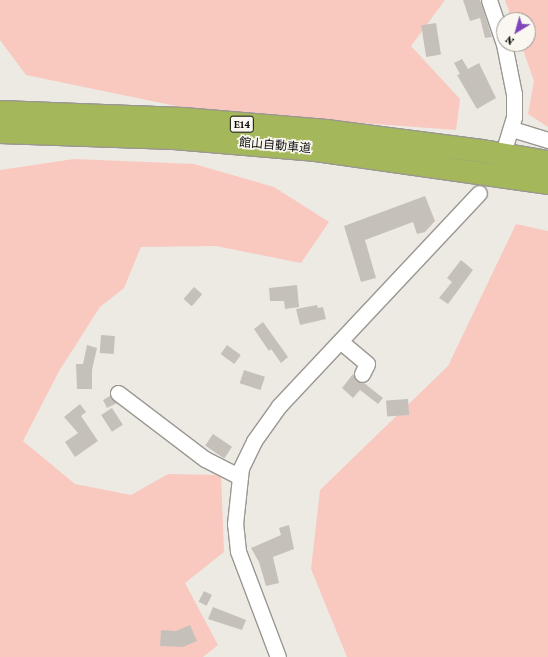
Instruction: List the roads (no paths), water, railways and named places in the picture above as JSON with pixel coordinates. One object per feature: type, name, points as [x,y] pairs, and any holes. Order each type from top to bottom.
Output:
[{"type":"highway","name":"館山自動車道","points":[[0,112],[183,119],[319,131],[482,151],[548,162]]},
{"type":"highway","name":"館山自動車道","points":[[0,132],[174,138],[316,150],[548,183]]},
{"type":"street","points":[[489,0],[496,21]]},
{"type":"street","points":[[506,52],[514,94],[512,129],[506,144]]},
{"type":"street","points":[[512,129],[548,140]]},
{"type":"street","points":[[278,657],[238,551],[235,524],[240,477],[250,448],[263,425],[478,193]]},
{"type":"street","points":[[340,341],[367,364],[362,374]]},
{"type":"street","points":[[118,393],[205,459],[240,477]]}]
